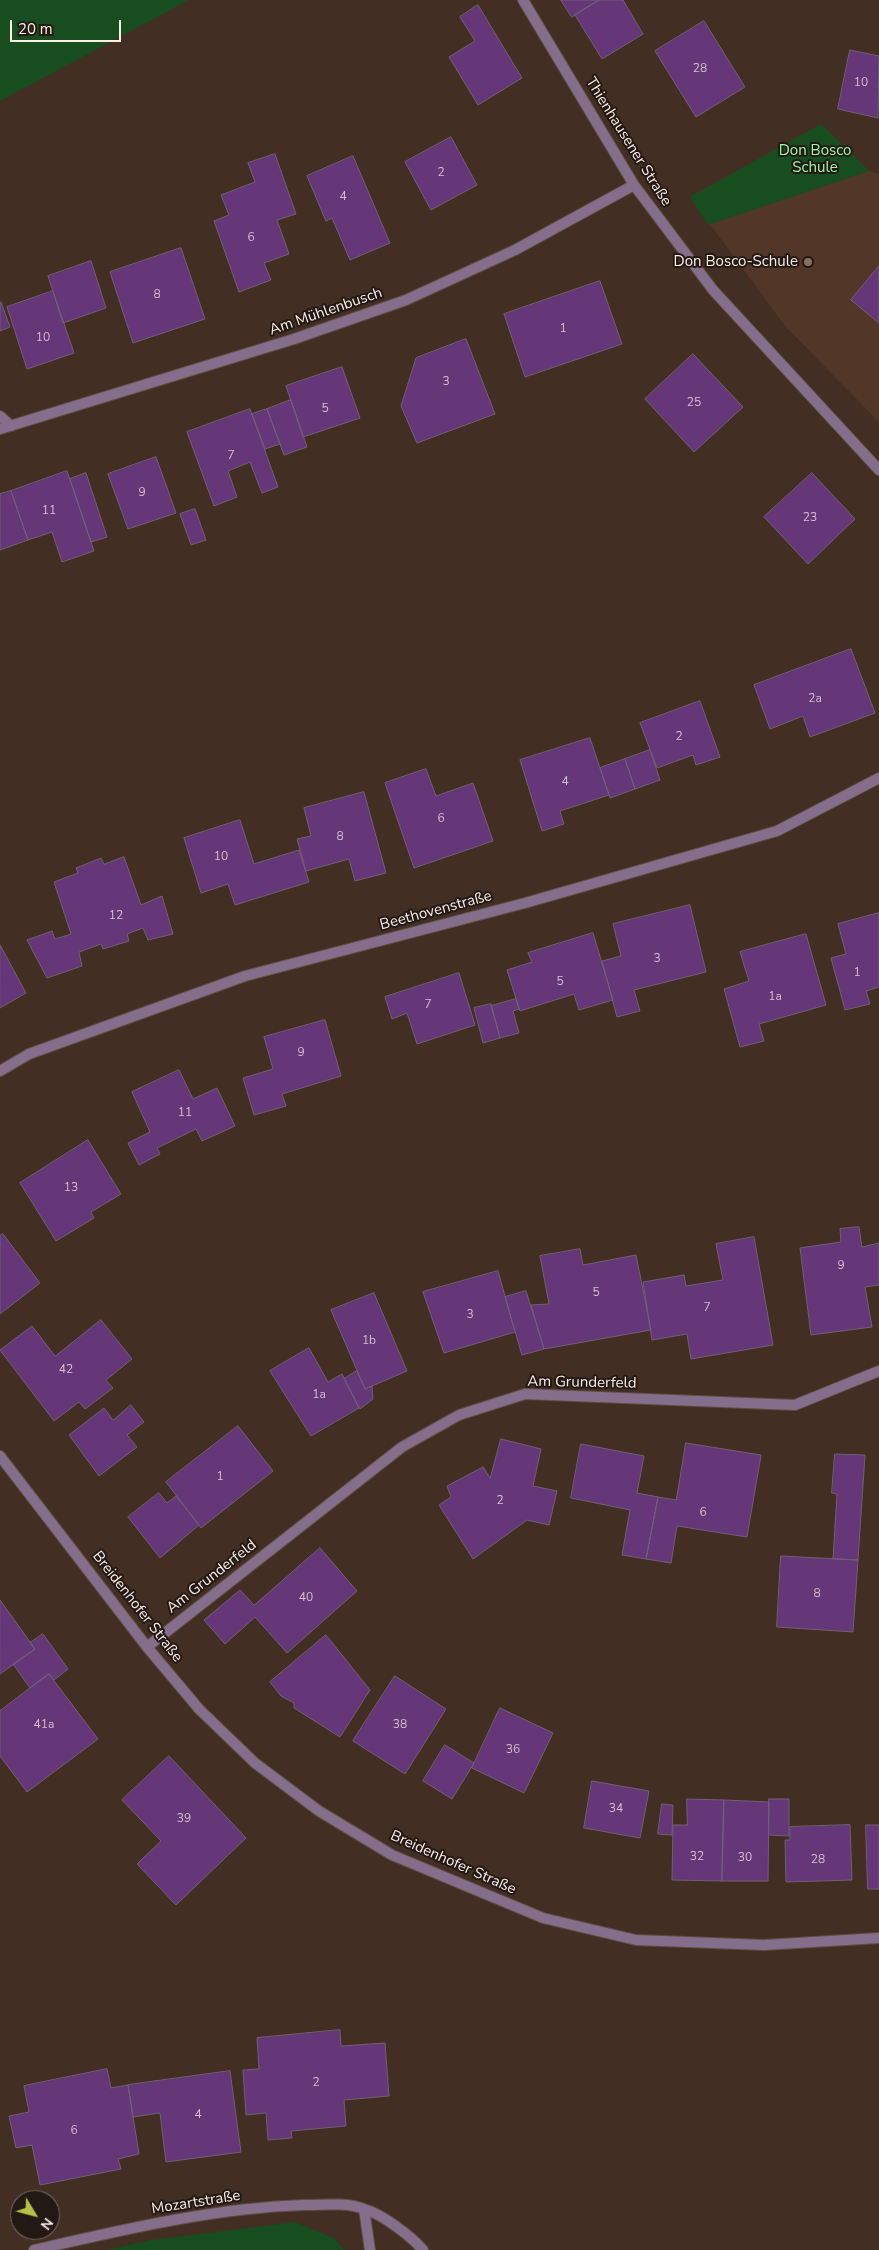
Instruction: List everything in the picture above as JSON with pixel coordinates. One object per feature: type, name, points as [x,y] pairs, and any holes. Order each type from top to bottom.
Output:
[{"type":"street","name":"Thienhausener Straße","points":[[523,0],[634,185],[713,290],[879,470]]},
{"type":"street","name":"Am Mühlenbusch","points":[[0,430],[294,339],[406,300],[515,250],[634,185]]},
{"type":"street","points":[[0,416],[11,426]]},
{"type":"street","name":"Beethovenstraße","points":[[0,1071],[28,1054],[246,976],[524,903],[777,832],[879,778]]},
{"type":"street","name":"Am Grunderfeld","points":[[147,1647],[402,1447],[459,1415],[525,1394],[795,1405],[879,1371]]},
{"type":"street","name":"Breidenhofer Straße","points":[[0,1456],[147,1647],[199,1709],[255,1764],[319,1811],[392,1855],[544,1918],[636,1940],[764,1945],[879,1938]]},
{"type":"street","name":"Mozartstraße","points":[[34,2250],[118,2231],[237,2211],[336,2204],[364,2208],[386,2220],[423,2250]]},
{"type":"street","points":[[364,2208],[370,2250]]},
{"type":"shaded area","name":"Don Bosco-Schule","points":[[821,124],[869,171],[879,174],[879,422],[785,326],[690,197]]},
{"type":"green space","points":[[0,0],[189,0],[0,101]]},
{"type":"green space","name":"Don Bosco Schule","points":[[821,124],[869,171],[708,225],[690,197]]},
{"type":"green space","points":[[295,2222],[334,2238],[344,2250],[107,2250],[151,2240]]},
{"type":"building","points":[[561,0],[599,0],[572,17]]},
{"type":"building","points":[[599,0],[623,0],[643,34],[602,59],[575,15]]},
{"type":"building","points":[[478,5],[522,78],[478,105],[449,57],[475,41],[460,17]]},
{"type":"building","points":[[704,21],[745,87],[696,117],[655,51]]},
{"type":"building","points":[[850,50],[879,56],[878,118],[838,109]]},
{"type":"building","points":[[451,137],[477,185],[431,210],[405,162]]},
{"type":"building","points":[[275,154],[296,214],[277,220],[289,254],[264,263],[271,280],[239,292],[214,221],[229,215],[221,195],[255,182],[248,163]]},
{"type":"building","points":[[353,156],[390,243],[350,260],[332,218],[326,221],[307,176]]},
{"type":"building","points":[[181,248],[205,319],[133,343],[110,272]]},
{"type":"building","points":[[91,261],[106,308],[63,323],[48,276]]},
{"type":"building","points":[[879,266],[879,323],[851,300]]},
{"type":"building","points":[[600,281],[622,344],[525,377],[504,314]]},
{"type":"building","points":[[53,291],[74,353],[27,369],[7,307]]},
{"type":"building","points":[[0,303],[10,327],[0,331]]},
{"type":"building","points":[[466,339],[495,414],[417,443],[401,406],[416,358]]},
{"type":"building","points":[[693,354],[743,407],[694,452],[645,399]]},
{"type":"building","points":[[342,367],[360,418],[303,437],[286,386]]},
{"type":"building","points":[[291,400],[307,447],[284,455],[267,409]]},
{"type":"building","points":[[250,409],[278,487],[262,493],[250,462],[228,471],[237,497],[214,506],[187,432]]},
{"type":"building","points":[[267,409],[280,444],[265,449],[252,414]]},
{"type":"building","points":[[156,457],[176,513],[128,529],[108,474]]},
{"type":"building","points":[[67,471],[94,551],[62,562],[52,532],[28,540],[11,491]]},
{"type":"building","points":[[86,473],[107,537],[91,542],[70,479]]},
{"type":"building","points":[[812,473],[855,519],[808,564],[764,517]]},
{"type":"building","points":[[11,491],[28,540],[0,550],[0,494]]},
{"type":"building","points":[[195,509],[206,540],[191,545],[180,514]]},
{"type":"building","points":[[851,649],[875,713],[810,737],[803,716],[770,729],[754,685]]},
{"type":"building","points":[[700,701],[720,757],[696,765],[693,755],[657,768],[640,723]]},
{"type":"building","points":[[590,738],[609,795],[560,811],[564,824],[542,831],[520,760]]},
{"type":"building","points":[[650,750],[660,780],[635,789],[625,759]]},
{"type":"building","points":[[625,759],[635,789],[610,798],[600,768]]},
{"type":"building","points":[[426,769],[436,796],[473,783],[493,841],[414,868],[385,783]]},
{"type":"building","points":[[364,792],[386,873],[355,881],[349,859],[306,871],[297,839],[311,836],[304,808]]},
{"type":"building","points":[[240,820],[254,864],[299,850],[309,882],[235,905],[228,884],[201,893],[184,838]]},
{"type":"building","points":[[124,857],[141,905],[162,896],[173,934],[148,940],[143,928],[127,934],[129,941],[103,949],[101,944],[79,952],[82,966],[47,978],[27,940],[52,931],[55,939],[71,934],[54,882],[78,873],[76,868],[101,858],[104,864]]},
{"type":"building","points":[[690,905],[706,972],[634,990],[640,1011],[617,1017],[602,961],[621,956],[613,924]]},
{"type":"building","points":[[879,913],[879,987],[866,991],[870,1004],[845,1010],[831,958],[846,954],[838,924]]},
{"type":"building","points":[[593,933],[613,1000],[579,1010],[574,994],[520,1011],[507,970],[532,962],[528,953]]},
{"type":"building","points":[[806,934],[826,1005],[759,1024],[764,1041],[740,1047],[724,989],[749,981],[740,952]]},
{"type":"building","points":[[0,945],[26,993],[0,1008]]},
{"type":"building","points":[[459,973],[475,1025],[417,1044],[407,1013],[392,1019],[385,997]]},
{"type":"building","points":[[516,999],[519,1009],[513,1011],[519,1033],[500,1038],[491,1006]]},
{"type":"building","points":[[491,1004],[500,1038],[483,1043],[474,1008]]},
{"type":"building","points":[[325,1020],[341,1076],[282,1094],[286,1106],[254,1115],[243,1078],[273,1069],[264,1037]]},
{"type":"building","points":[[179,1070],[193,1099],[217,1088],[235,1126],[202,1141],[196,1129],[157,1148],[160,1154],[139,1165],[128,1143],[150,1132],[132,1092]]},
{"type":"building","points":[[88,1140],[121,1194],[91,1212],[94,1218],[56,1241],[20,1183]]},
{"type":"building","points":[[859,1227],[862,1247],[879,1243],[879,1285],[865,1287],[872,1327],[811,1335],[800,1248],[841,1242],[840,1229]]},
{"type":"building","points":[[3,1234],[40,1283],[0,1314],[0,1236]]},
{"type":"building","points":[[754,1237],[773,1345],[691,1359],[687,1334],[652,1340],[643,1282],[684,1275],[686,1286],[723,1280],[716,1244]]},
{"type":"building","points":[[580,1249],[583,1265],[636,1255],[651,1330],[544,1349],[531,1305],[549,1304],[540,1256]]},
{"type":"building","points":[[498,1271],[515,1332],[444,1353],[423,1292]]},
{"type":"building","points":[[526,1291],[544,1349],[522,1355],[505,1297]]},
{"type":"building","points":[[374,1293],[407,1371],[365,1389],[331,1310]]},
{"type":"building","points":[[101,1320],[132,1359],[106,1380],[113,1388],[85,1409],[79,1402],[54,1421],[0,1350],[32,1326],[55,1356]]},
{"type":"building","points":[[309,1348],[328,1382],[342,1374],[359,1408],[311,1436],[270,1371]]},
{"type":"building","points":[[357,1371],[365,1389],[372,1386],[373,1399],[360,1409],[344,1379]]},
{"type":"building","points":[[131,1405],[144,1422],[127,1435],[137,1447],[99,1476],[69,1435],[104,1408],[113,1420]]},
{"type":"building","points":[[238,1426],[273,1471],[201,1528],[166,1482]]},
{"type":"building","points":[[501,1439],[541,1449],[533,1486],[557,1491],[549,1525],[527,1520],[473,1559],[439,1505],[451,1497],[447,1486],[483,1467],[490,1478]]},
{"type":"building","points":[[686,1443],[761,1455],[747,1537],[677,1526],[671,1563],[646,1559],[658,1497],[676,1500]]},
{"type":"building","points":[[581,1444],[644,1456],[637,1493],[658,1497],[646,1559],[622,1555],[630,1510],[571,1498]]},
{"type":"building","points":[[835,1454],[865,1455],[858,1560],[833,1559],[837,1494],[832,1493]]},
{"type":"building","points":[[159,1493],[167,1503],[176,1496],[199,1525],[160,1558],[128,1517]]},
{"type":"building","points":[[320,1548],[357,1591],[287,1653],[255,1617],[225,1644],[204,1620],[240,1590],[254,1605]]},
{"type":"building","points":[[781,1556],[858,1560],[853,1632],[777,1627]]},
{"type":"building","points":[[0,1600],[35,1649],[0,1674]]},
{"type":"building","points":[[43,1634],[68,1669],[54,1680],[49,1674],[30,1688],[13,1664],[35,1649],[30,1643]]},
{"type":"building","points":[[326,1635],[370,1690],[340,1737],[294,1708],[294,1703],[281,1696],[270,1682]]},
{"type":"building","points":[[49,1674],[98,1739],[27,1792],[0,1756],[0,1711]]},
{"type":"building","points":[[395,1676],[446,1709],[405,1774],[353,1741]]},
{"type":"building","points":[[500,1708],[553,1733],[524,1793],[472,1768]]},
{"type":"building","points":[[445,1745],[474,1763],[452,1799],[423,1781]]},
{"type":"building","points":[[169,1756],[246,1838],[176,1905],[137,1864],[161,1841],[122,1800]]},
{"type":"building","points":[[592,1781],[649,1791],[640,1838],[584,1828]]},
{"type":"building","points":[[687,1799],[724,1800],[722,1881],[672,1880],[673,1825],[687,1825]]},
{"type":"building","points":[[769,1799],[789,1799],[789,1836],[769,1835]]},
{"type":"building","points":[[724,1800],[769,1802],[768,1881],[722,1881]]},
{"type":"building","points":[[662,1804],[673,1805],[672,1835],[658,1834]]},
{"type":"building","points":[[850,1825],[852,1880],[786,1882],[785,1840],[790,1840],[790,1827]]},
{"type":"building","points":[[866,1825],[879,1825],[879,1889],[868,1889]]},
{"type":"building","points":[[340,2030],[341,2046],[385,2043],[389,2096],[344,2100],[346,2126],[291,2131],[292,2138],[268,2140],[266,2113],[246,2115],[243,2070],[259,2069],[257,2038]]},
{"type":"building","points":[[107,2069],[111,2088],[128,2085],[139,2154],[118,2159],[121,2169],[40,2185],[32,2145],[16,2148],[9,2116],[29,2112],[24,2086]]},
{"type":"building","points":[[230,2071],[241,2152],[166,2162],[160,2113],[133,2117],[128,2085]]},
{"type":"place","name":"Don Bosco-Schule","points":[[808,262]]}]
